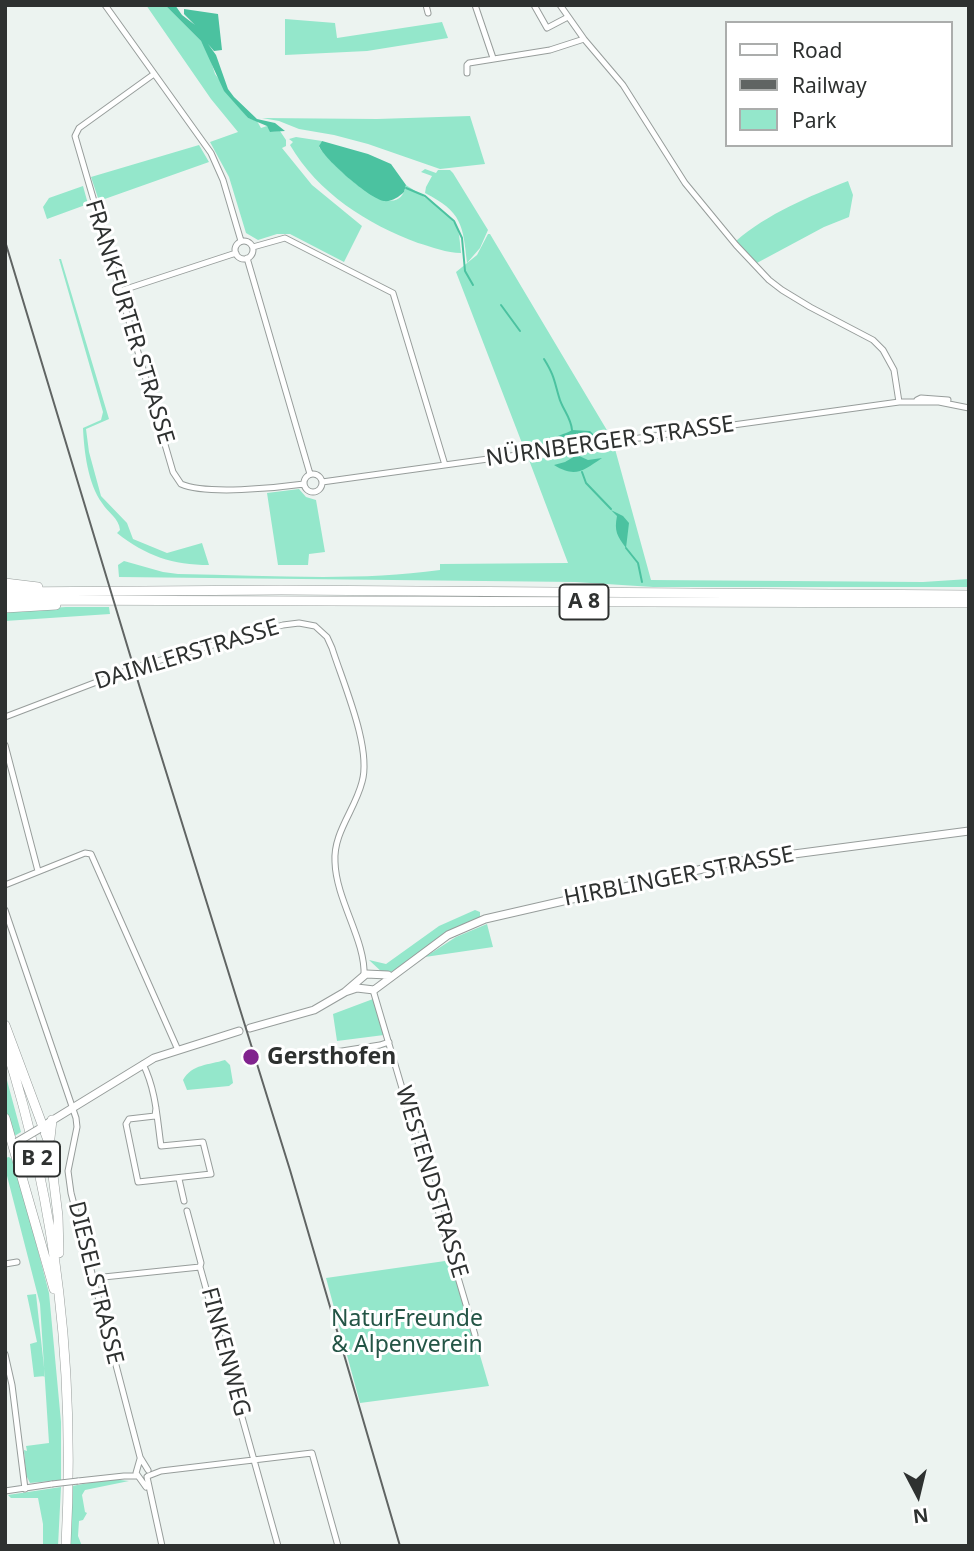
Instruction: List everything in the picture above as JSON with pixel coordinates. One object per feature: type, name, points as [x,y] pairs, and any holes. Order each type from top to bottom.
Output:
[{"type":"highway","points":[[5,583],[64,590]]},
{"type":"highway","name":"A 8","points":[[5,592],[64,590],[969,595]]},
{"type":"highway","name":"A 8","points":[[5,600],[969,603]]},
{"type":"highway","points":[[5,608],[98,600]]},
{"type":"highway","points":[[5,1025],[39,1111],[48,1123]]},
{"type":"highway","name":"B 2","points":[[5,1044],[36,1154],[58,1276],[69,1401],[66,1546]]},
{"type":"highway","name":"B 2","points":[[5,1063],[37,1188],[54,1289],[63,1411],[60,1546]]},
{"type":"highway","points":[[39,1111],[46,1116],[48,1123],[59,1225],[58,1276]]},
{"type":"highway","points":[[5,1118],[10,1144],[54,1289]]},
{"type":"highway","points":[[5,1155],[17,1161]]},
{"type":"main road","name":"HIRBLINGER STRASSE","points":[[345,992],[404,968],[435,943],[485,919],[733,862],[969,831]]},
{"type":"main road","name":"HIRBLINGER STRASSE","points":[[250,1028],[314,1010],[363,978],[373,982]]},
{"type":"main road","points":[[363,978],[373,982]]},
{"type":"main road","points":[[10,1144],[143,1064],[239,1031]]},
{"type":"street","points":[[105,5],[217,163],[242,242]]},
{"type":"street","points":[[426,5],[428,13]]},
{"type":"street","points":[[475,5],[493,58]]},
{"type":"street","points":[[534,5],[547,28],[568,17]]},
{"type":"street","points":[[560,5],[584,39],[623,85],[685,183],[750,261],[769,280],[790,295],[863,333],[884,350],[894,370],[899,402]]},
{"type":"street","points":[[467,73],[469,63],[550,50],[584,39]]},
{"type":"street","name":"FRANKFURTER STRASSE","points":[[154,74],[79,128],[75,136],[173,472],[181,484],[192,487],[253,490],[304,484]]},
{"type":"street","points":[[253,247],[285,238],[393,293],[445,465]]},
{"type":"street","points":[[242,242],[253,247],[252,255],[247,258],[240,258],[236,253],[236,246],[242,242]]},
{"type":"street","points":[[120,291],[236,253]]},
{"type":"street","points":[[247,258],[310,474]]},
{"type":"street","name":"NÜRNBERGER STRASSE","points":[[322,482],[899,402],[917,400],[966,405]]},
{"type":"street","points":[[310,474],[317,475],[322,482],[320,488],[312,492],[304,484],[305,478],[310,474]]},
{"type":"street","name":"DAIMLERSTRASSE","points":[[5,717],[127,670],[264,629],[293,623],[318,628],[327,637],[332,648],[365,757],[363,779],[339,834],[334,864],[362,958],[373,982]]},
{"type":"street","points":[[5,745],[38,871]]},
{"type":"street","points":[[5,884],[88,853],[96,861],[178,1050]]},
{"type":"street","name":"DIESELSTRASSE","points":[[5,910],[78,1127],[69,1162],[69,1182],[162,1546]]},
{"type":"street","name":"DAIMLERSTRASSE","points":[[362,958],[363,978]]},
{"type":"street","name":"WESTENDSTRASSE","points":[[373,982],[475,1335]]},
{"type":"street","points":[[304,1056],[389,1042]]},
{"type":"street","points":[[143,1064],[152,1084],[156,1108],[161,1146],[201,1141],[205,1144],[211,1174],[140,1183],[136,1180],[126,1122],[155,1115],[156,1108]]},
{"type":"street","points":[[179,1179],[184,1201]]},
{"type":"street","points":[[187,1211],[200,1267]]},
{"type":"street","points":[[5,1264],[17,1262]]},
{"type":"street","name":"FINKENWEG","points":[[94,1278],[200,1267],[278,1546]]},
{"type":"street","points":[[5,1354],[25,1489]]},
{"type":"street","points":[[5,1396],[13,1395]]},
{"type":"street","points":[[5,1491],[312,1454],[338,1546]]},
{"type":"green space","points":[[146,5],[165,5],[201,41],[215,74],[248,118],[257,121],[261,128],[267,126],[271,132],[280,131],[286,140],[286,146],[282,148],[312,185],[362,226],[344,262],[290,234],[277,234],[258,240],[246,233],[229,177],[210,142],[238,132],[211,99]]},
{"type":"green space","points":[[285,19],[335,23],[337,38],[442,22],[448,38],[367,51],[285,55]]},
{"type":"green space","points":[[470,116],[485,164],[440,169],[368,144],[262,118],[377,119]]},
{"type":"green space","points":[[296,137],[322,141],[319,147],[336,166],[363,189],[378,197],[390,201],[400,197],[406,185],[427,199],[455,224],[461,253],[418,243],[380,226],[345,205],[301,162],[290,145],[293,142],[289,139]]},
{"type":"green space","points":[[199,145],[209,162],[99,201],[91,177]]},
{"type":"green space","points":[[425,169],[436,173],[438,170],[450,170],[488,230],[480,248],[467,263],[462,229],[458,221],[447,207],[425,193],[432,176],[421,172]]},
{"type":"green space","points":[[848,181],[853,195],[849,217],[824,227],[755,264],[736,241],[775,214]]},
{"type":"green space","points":[[83,186],[88,204],[47,219],[43,207],[49,198]]},
{"type":"green space","points":[[488,234],[611,437],[609,440],[536,447],[525,451],[456,272],[477,255]]},
{"type":"green space","points":[[59,259],[109,419],[86,429],[101,496],[127,523],[133,539],[167,553],[202,543],[209,565],[172,561],[139,548],[117,533],[120,530],[118,522],[97,495],[88,467],[83,428],[101,420],[103,412]]},
{"type":"green space","points":[[615,449],[651,580],[923,582],[969,579],[969,587],[653,587],[575,582],[119,577],[118,565],[124,561],[178,574],[309,577],[408,574],[440,570],[440,564],[568,563],[529,460]]},
{"type":"green space","points":[[299,489],[306,497],[316,500],[325,552],[309,554],[308,565],[278,565],[267,493]]},
{"type":"green space","points":[[109,607],[110,614],[5,621],[5,611]]},
{"type":"green space","points":[[475,910],[480,912],[480,918],[445,935],[391,972],[384,974],[369,960],[386,964],[439,926]]},
{"type":"green space","points":[[487,924],[493,947],[425,957],[456,937]]},
{"type":"green space","points":[[373,999],[384,1035],[337,1041],[333,1014]]},
{"type":"green space","points":[[225,1060],[230,1065],[233,1083],[229,1086],[187,1090],[183,1080],[191,1071]]},
{"type":"green space","points":[[5,1073],[21,1132],[13,1137],[5,1107]]},
{"type":"green space","points":[[9,1157],[15,1162],[49,1293],[61,1422],[61,1480],[30,1483],[26,1475],[26,1446],[49,1443],[40,1304],[5,1168],[5,1158]]},
{"type":"green space","name":"NaturFreunde & Alpenverein","points":[[452,1260],[489,1386],[360,1403],[326,1278]]},
{"type":"green space","points":[[36,1294],[45,1376],[34,1377],[30,1344],[37,1342],[27,1295]]},
{"type":"green space","points":[[111,1479],[129,1481],[85,1490],[82,1495],[87,1513],[83,1520],[79,1521],[78,1536],[82,1546],[69,1546],[72,1486]]},
{"type":"green space","points":[[61,1487],[58,1546],[43,1546],[43,1524],[38,1498],[11,1498],[8,1495]]},
{"type":"shaded area","points":[[165,5],[175,5],[182,15],[195,25],[184,14],[184,9],[218,14],[222,50],[214,51],[208,44],[216,55],[228,89],[257,119],[275,123],[285,131],[270,132],[267,126],[248,118],[224,91],[201,41]]},
{"type":"shaded area","points":[[322,141],[368,154],[391,164],[406,185],[404,192],[395,199],[377,199],[329,160],[319,146]]},
{"type":"shaded area","points":[[572,430],[590,431],[594,435],[575,443],[549,441],[554,437]]},
{"type":"shaded area","points":[[577,455],[588,460],[602,458],[573,472],[554,465]]},
{"type":"shaded area","points":[[611,510],[623,516],[629,523],[626,548],[617,533],[617,516]]},
{"type":"waterway","points":[[406,188],[425,196],[454,221],[462,238],[465,271],[473,285]]},
{"type":"waterway","points":[[501,305],[520,331]]},
{"type":"waterway","points":[[544,359],[572,430]]},
{"type":"waterway","points":[[582,472],[586,483],[611,509]]},
{"type":"waterway","points":[[626,548],[638,563],[642,582]]},
{"type":"railway","points":[[5,241],[290,1170],[400,1546]]},
{"type":"place","name":"Gersthofen","points":[[251,1057]]}]
